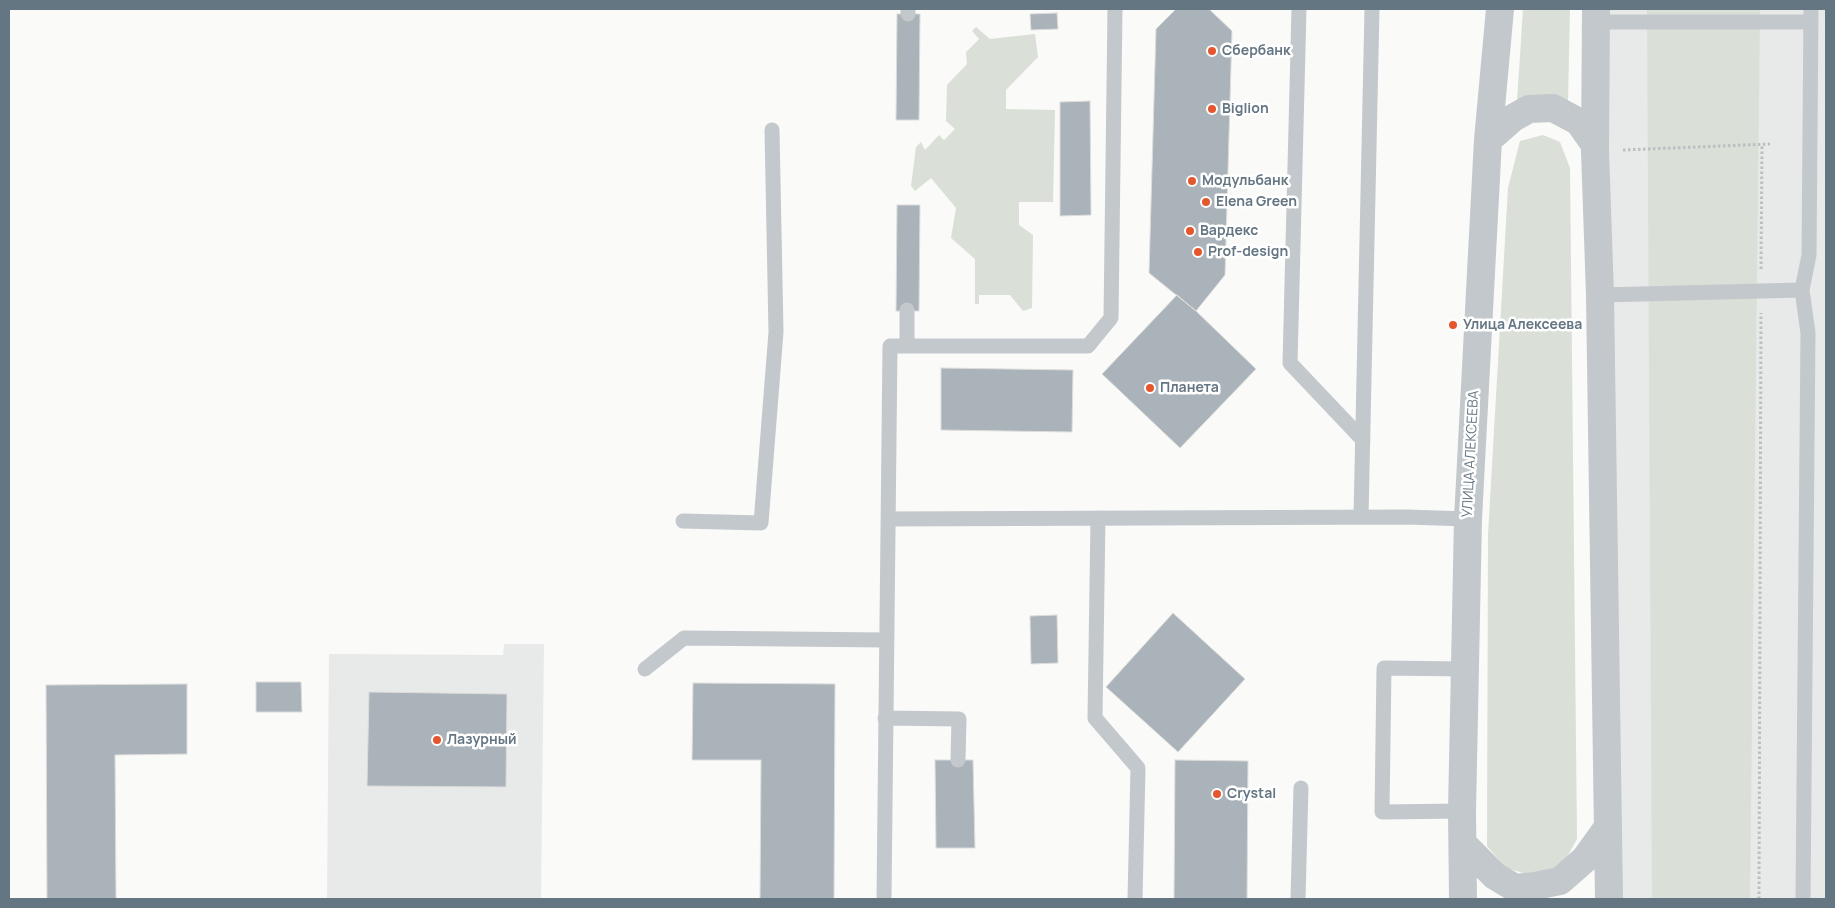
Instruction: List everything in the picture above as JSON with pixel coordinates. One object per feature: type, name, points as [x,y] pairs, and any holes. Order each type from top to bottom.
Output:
[{"type":"street","name":"УЛИЦА АЛЕКСЕЕВА","points":[[1463,899],[1464,845],[1462,811],[1468,519],[1488,140],[1500,9]]},
{"type":"street","points":[[1596,16],[1595,148],[1600,295],[1609,899]]},
{"type":"street","points":[[1488,140],[1513,118],[1529,109],[1554,108],[1579,122],[1595,148]]},
{"type":"street","points":[[1464,845],[1495,876],[1516,888],[1535,886],[1560,881],[1585,859],[1608,827]]},
{"type":"lane","points":[[884,899],[890,346],[1088,346],[1111,318],[1116,9]]},
{"type":"lane","points":[[1299,9],[1290,363],[1364,440]]},
{"type":"lane","points":[[1360,517],[1364,440],[1372,9]]},
{"type":"lane","points":[[1596,16],[1811,15],[1809,255],[1802,290],[1808,333],[1803,899]]},
{"type":"lane","points":[[683,521],[761,523],[776,332],[772,130]]},
{"type":"lane","points":[[1600,295],[1802,290]]},
{"type":"lane","points":[[907,310],[907,346]]},
{"type":"lane","points":[[888,519],[1360,517],[1468,519]]},
{"type":"lane","points":[[1098,518],[1095,718],[1138,768],[1135,899]]},
{"type":"lane","points":[[645,669],[684,638],[886,640]]},
{"type":"lane","points":[[1462,811],[1382,812],[1384,668],[1465,669]]},
{"type":"lane","points":[[885,718],[959,719],[958,760]]},
{"type":"lane","points":[[1298,899],[1301,788]]},
{"type":"path","points":[[1759,899],[1762,144]]},
{"type":"path","points":[[1595,148],[1770,144]]},
{"type":"shaded area","points":[[1523,9],[1570,9],[1568,103],[1517,102]]},
{"type":"shaded area","points":[[1596,9],[1826,9],[1826,899],[1609,899]]},
{"type":"shaded area","points":[[1647,9],[1760,9],[1750,899],[1652,899]]},
{"type":"shaded area","points":[[976,27],[990,39],[1035,34],[1038,57],[1006,90],[1006,109],[1055,110],[1053,202],[1019,202],[1019,225],[1033,235],[1032,308],[1023,311],[1010,295],[979,295],[979,304],[975,304],[975,259],[951,238],[956,208],[931,178],[915,191],[911,186],[916,147],[921,142],[925,150],[939,135],[944,140],[955,129],[946,121],[947,85],[967,64],[966,52],[979,39],[972,31]]},
{"type":"shaded area","points":[[1543,135],[1560,142],[1570,168],[1577,839],[1560,870],[1537,877],[1506,868],[1487,846],[1488,535],[1508,188],[1520,141]]},
{"type":"shaded area","points":[[504,644],[544,644],[541,899],[327,899],[329,654],[503,655]]},
{"type":"building","points":[[1176,9],[1209,9],[1232,31],[1225,275],[1196,311],[1149,273],[1156,29]]},
{"type":"building","points":[[1057,13],[1058,29],[1031,30],[1030,14]]},
{"type":"building","points":[[897,14],[920,14],[919,120],[896,120]]},
{"type":"building","points":[[1090,101],[1091,215],[1060,216],[1060,102]]},
{"type":"building","points":[[897,205],[920,205],[919,311],[896,311]]},
{"type":"building","points":[[1177,295],[1256,369],[1180,448],[1102,374]]},
{"type":"building","points":[[941,368],[1073,370],[1072,432],[941,430]]},
{"type":"building","points":[[1173,613],[1245,679],[1178,752],[1106,687]]},
{"type":"building","points":[[1057,615],[1058,663],[1031,664],[1030,616]]},
{"type":"building","points":[[256,682],[301,682],[302,712],[256,712]]},
{"type":"building","points":[[693,683],[835,684],[834,899],[760,899],[761,760],[692,760]]},
{"type":"building","points":[[187,684],[187,754],[115,755],[116,899],[47,899],[46,685]]},
{"type":"building","name":"Лазурный","points":[[369,692],[507,694],[506,787],[367,786]]},
{"type":"building","points":[[935,760],[973,760],[975,848],[936,848]]},
{"type":"building","points":[[1175,760],[1248,761],[1247,899],[1174,899]]},
{"type":"place","name":"Сбербанк","points":[[1212,51]]},
{"type":"place","name":"Biglion","points":[[1212,109]]},
{"type":"place","name":"Модульбанк","points":[[1192,181]]},
{"type":"place","name":"Elena Green","points":[[1206,202]]},
{"type":"place","name":"Вардекс","points":[[1190,231]]},
{"type":"place","name":"Prof-design","points":[[1198,252]]},
{"type":"place","name":"Улица Алексеева","points":[[1453,325]]},
{"type":"place","name":"Планета","points":[[1150,388]]},
{"type":"place","name":"Лазурный","points":[[437,740]]},
{"type":"place","name":"Crystal","points":[[1217,794]]}]
